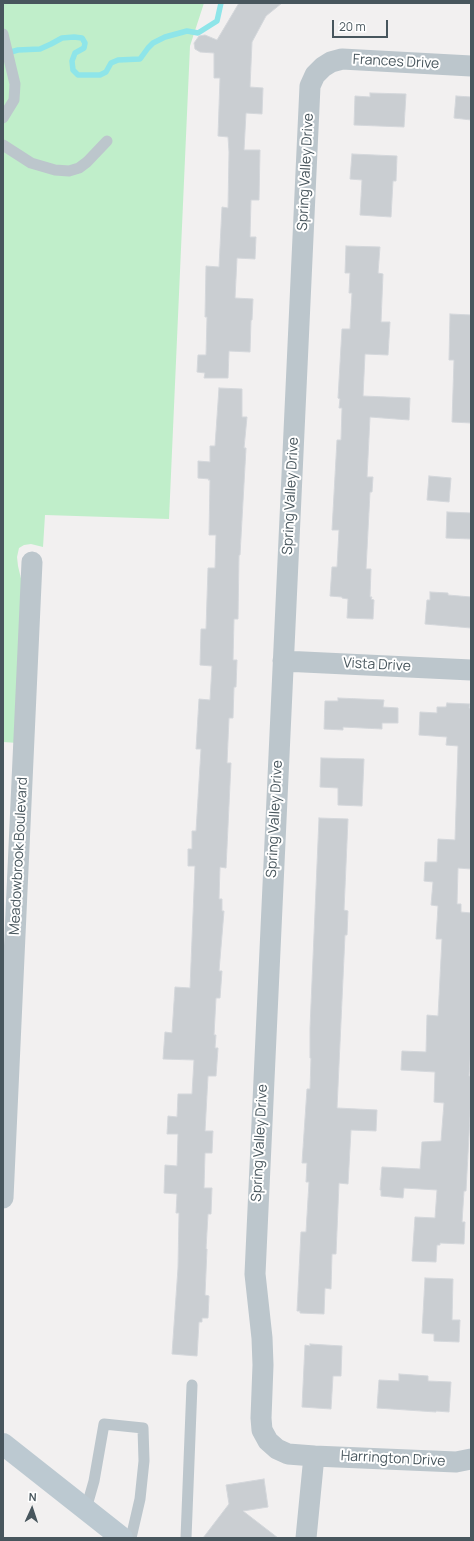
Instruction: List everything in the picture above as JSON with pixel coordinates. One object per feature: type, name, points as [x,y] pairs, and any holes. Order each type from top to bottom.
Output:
[{"type":"main road","points":[[3,1444],[122,1538]]},
{"type":"street","name":"Frances Drive","points":[[323,66],[331,62],[342,60],[471,66]]},
{"type":"street","name":"Spring Valley Drive","points":[[314,1456],[288,1454],[277,1449],[268,1441],[262,1430],[262,1338],[255,1274],[310,86],[315,75],[323,66]]},
{"type":"street","name":"Meadowbrook Boulevard","points":[[3,1198],[32,562]]},
{"type":"street","name":"Vista Drive","points":[[283,661],[471,670]]},
{"type":"street","name":"Harrington Drive","points":[[314,1456],[456,1462],[471,1459]]},
{"type":"street","points":[[306,1538],[314,1456]]},
{"type":"lane","points":[[3,118],[14,100],[15,84],[4,37]]},
{"type":"lane","points":[[3,145],[31,163],[55,170],[69,171],[79,168],[87,162],[107,142]]},
{"type":"lane","points":[[186,1538],[192,1384]]},
{"type":"lane","points":[[86,1509],[94,1481],[104,1424],[143,1428],[144,1461],[140,1499],[132,1538]]},
{"type":"green space","points":[[3,3],[204,3],[190,46],[169,519],[45,515],[43,547],[31,544],[24,545],[19,548],[17,557],[23,587],[18,743],[3,742]]},
{"type":"building","points":[[239,3],[282,3],[266,16],[252,42],[250,87],[263,88],[262,114],[246,113],[244,150],[260,150],[259,200],[251,200],[250,237],[256,237],[255,259],[237,258],[235,298],[253,299],[250,352],[229,351],[228,378],[204,378],[205,373],[197,372],[198,355],[206,355],[206,266],[219,267],[222,207],[228,208],[229,152],[228,137],[218,136],[220,78],[214,78],[214,53],[200,52],[195,49],[194,43],[199,36],[205,35],[217,40]]},
{"type":"building","points":[[370,93],[406,94],[404,127],[354,125],[355,96],[370,97]]},
{"type":"building","points":[[456,96],[471,97],[471,120],[454,118]]},
{"type":"building","points":[[352,154],[397,156],[396,181],[393,181],[391,217],[360,215],[362,180],[350,179]]},
{"type":"building","points":[[346,246],[380,247],[378,273],[383,274],[381,322],[390,322],[388,355],[365,354],[363,396],[410,398],[409,420],[370,417],[367,477],[373,477],[372,492],[370,492],[366,569],[371,569],[370,597],[374,600],[373,619],[347,618],[348,599],[330,596],[332,567],[337,567],[339,530],[332,530],[337,440],[341,440],[342,408],[339,408],[340,399],[338,398],[342,329],[350,329],[352,293],[349,293],[350,273],[345,273]]},
{"type":"building","points":[[450,314],[471,315],[471,423],[452,422],[454,360],[449,360]]},
{"type":"building","points":[[219,388],[242,389],[242,417],[247,417],[244,448],[246,448],[239,555],[238,619],[234,619],[233,660],[237,660],[236,687],[234,687],[233,718],[229,718],[227,763],[231,763],[226,868],[220,867],[219,899],[222,899],[222,911],[224,911],[219,971],[222,971],[220,998],[216,998],[214,1035],[216,1035],[215,1048],[218,1048],[216,1076],[208,1076],[205,1131],[213,1131],[212,1153],[205,1153],[204,1188],[212,1188],[211,1214],[208,1214],[206,1249],[205,1295],[209,1296],[208,1318],[202,1318],[202,1322],[199,1322],[197,1356],[172,1354],[178,1268],[179,1213],[176,1213],[177,1194],[164,1193],[165,1165],[177,1166],[178,1134],[167,1134],[168,1116],[177,1117],[178,1094],[192,1094],[194,1060],[163,1059],[165,1032],[172,1033],[175,987],[190,988],[195,866],[188,866],[188,849],[192,849],[192,831],[196,831],[201,749],[196,749],[199,699],[210,700],[212,666],[200,665],[201,629],[206,629],[208,568],[215,568],[216,535],[209,535],[210,480],[198,478],[198,461],[210,462],[210,446],[215,446]]},
{"type":"building","points":[[429,476],[451,478],[449,502],[427,500]]},
{"type":"building","points":[[447,512],[471,513],[471,539],[446,538]]},
{"type":"building","points":[[430,592],[471,597],[471,628],[425,624],[427,600],[430,600]]},
{"type":"building","points":[[338,698],[384,700],[383,707],[398,708],[398,723],[382,723],[382,729],[343,727],[343,730],[324,729],[325,701],[338,701]]},
{"type":"building","points":[[447,703],[470,704],[469,708],[471,708],[471,869],[458,868],[457,904],[461,904],[461,912],[471,913],[471,1046],[469,1076],[471,1076],[471,1098],[466,1191],[464,1191],[462,1222],[465,1222],[464,1244],[440,1243],[440,1245],[437,1245],[436,1262],[412,1261],[415,1217],[435,1218],[437,1190],[404,1188],[403,1198],[381,1196],[380,1190],[382,1167],[420,1169],[422,1142],[441,1141],[444,1103],[434,1102],[435,1072],[401,1070],[402,1051],[426,1052],[427,1015],[438,1016],[442,939],[436,939],[438,906],[431,905],[433,882],[424,881],[425,862],[437,862],[438,839],[455,840],[458,746],[446,745],[447,737],[419,735],[420,712],[437,713],[437,707],[446,707]]},
{"type":"building","points":[[321,758],[364,759],[362,806],[338,805],[338,788],[320,787]]},
{"type":"building","points":[[319,818],[348,819],[344,910],[348,911],[347,935],[345,935],[337,1108],[377,1110],[376,1131],[351,1130],[348,1184],[339,1183],[336,1254],[332,1254],[331,1289],[325,1288],[324,1314],[300,1313],[300,1311],[297,1311],[301,1232],[306,1232],[309,1182],[306,1182],[307,1163],[302,1163],[307,1089],[310,1089],[310,1028]]},
{"type":"building","points":[[425,1278],[453,1279],[452,1320],[460,1320],[459,1342],[434,1341],[434,1334],[422,1333]]},
{"type":"building","points":[[310,1344],[342,1346],[341,1376],[333,1376],[331,1409],[302,1407],[305,1345],[310,1346]]},
{"type":"building","points":[[399,1374],[428,1376],[428,1381],[451,1382],[449,1412],[377,1408],[379,1380],[399,1381]]},
{"type":"building","points":[[264,1479],[268,1507],[243,1511],[278,1538],[203,1538],[229,1504],[226,1485]]},
{"type":"waterway","points":[[7,53],[18,50],[40,49],[62,38],[82,38],[85,43],[84,48],[75,53],[72,61],[73,70],[78,75],[100,75],[106,72],[111,63],[118,60],[140,59],[153,43],[165,37],[187,31],[198,33],[217,21],[221,3]]}]
